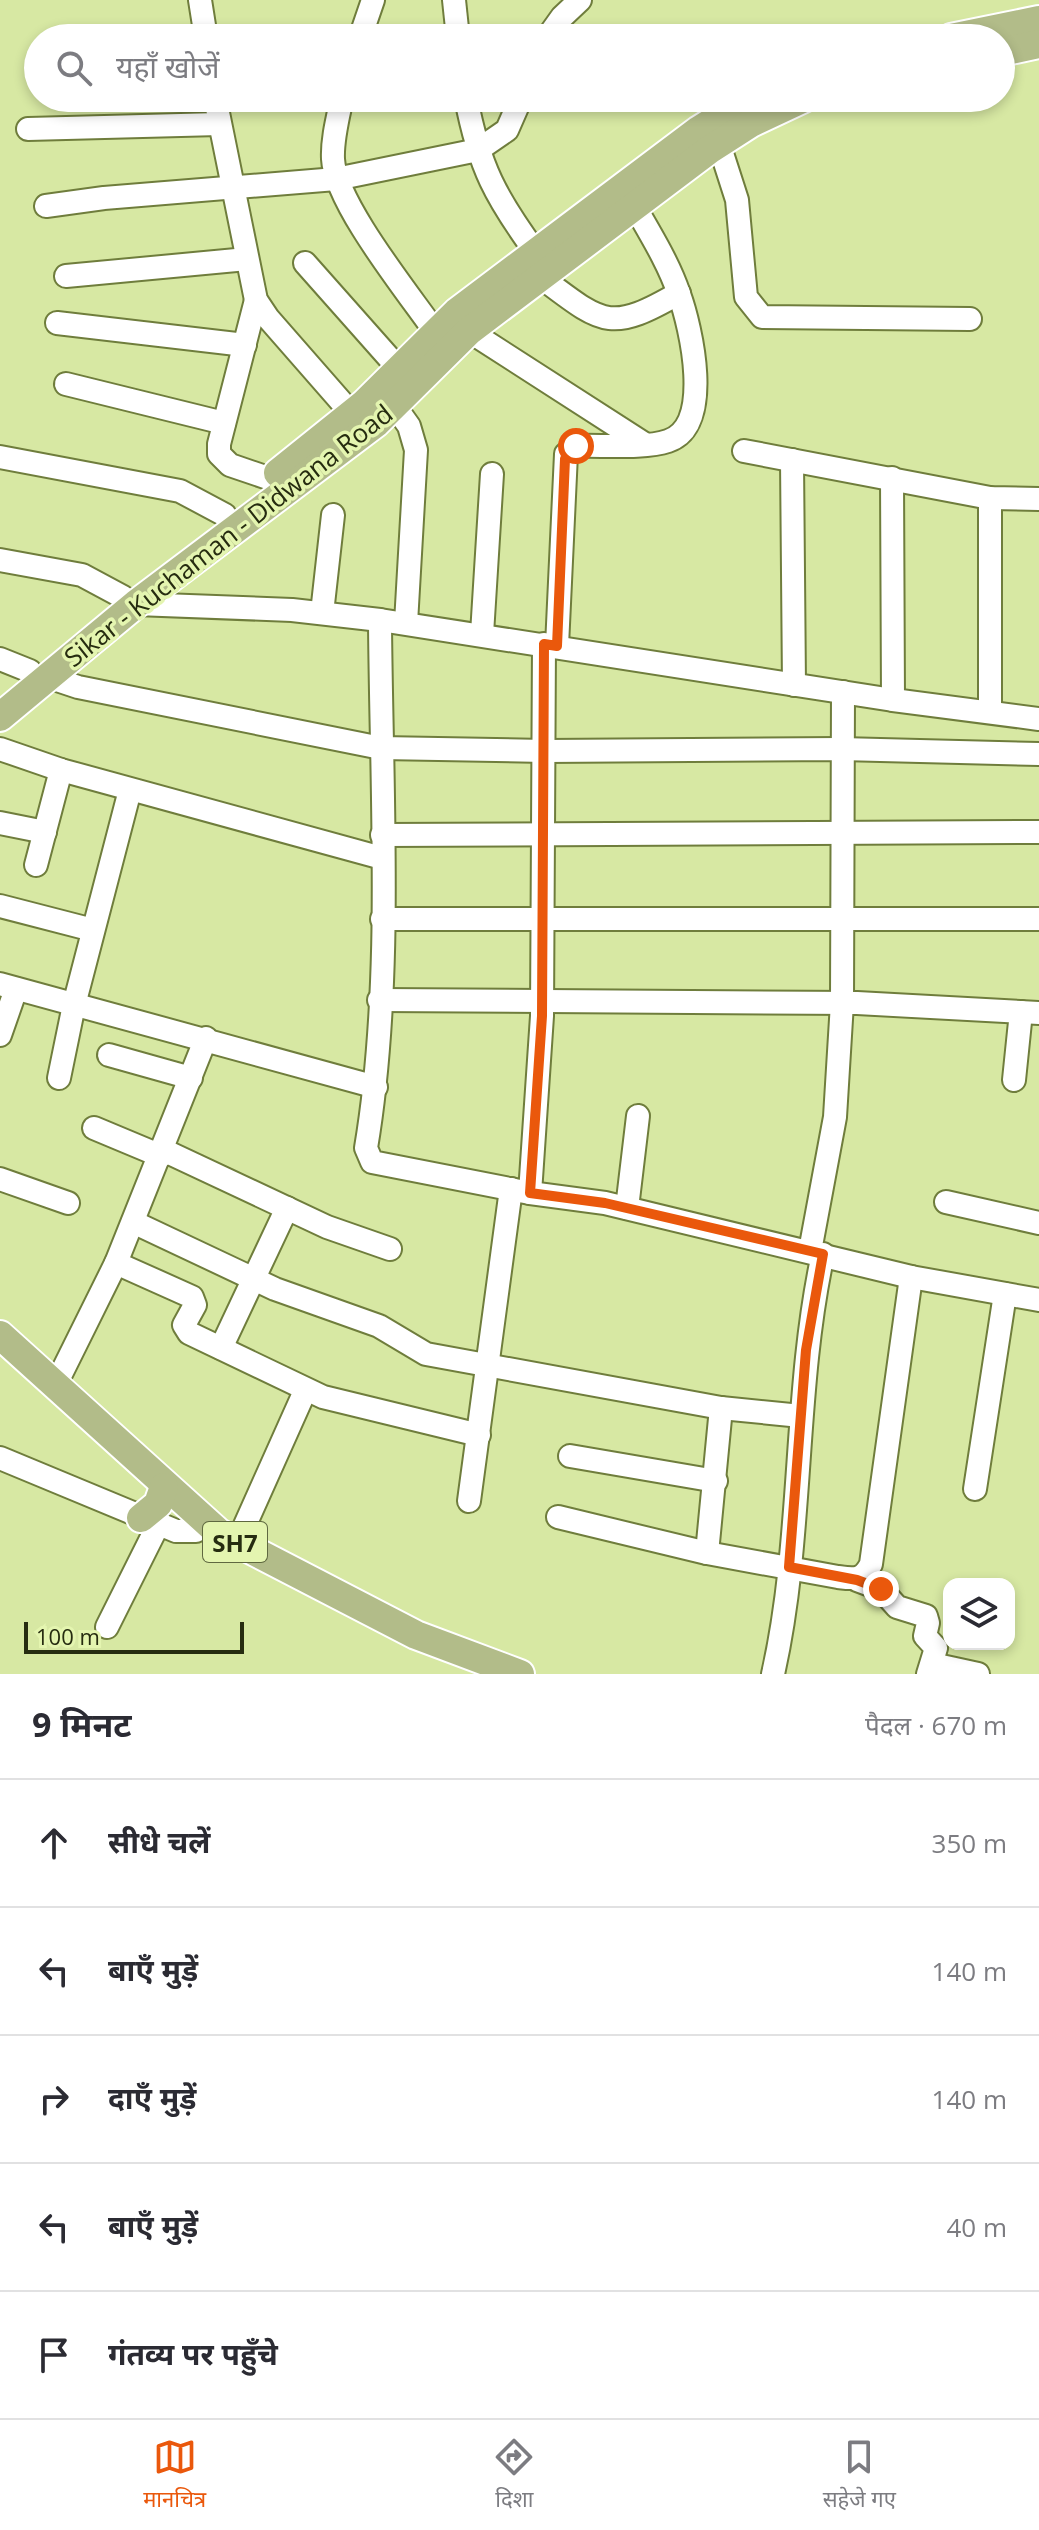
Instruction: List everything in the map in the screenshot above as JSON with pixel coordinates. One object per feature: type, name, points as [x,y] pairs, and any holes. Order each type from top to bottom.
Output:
[{"type":"main road","points":[[1015,25],[1039,20]]},
{"type":"main road","points":[[1015,49],[1039,44]]},
{"type":"main road","name":"Sikar - Kuchaman - Didwana Road","points":[[130,600],[376,423],[539,266],[699,130],[728,112]]},
{"type":"main road","name":"Sikar - Kuchaman - Didwana Road","points":[[0,717],[39,674],[130,600],[225,515],[352,414],[457,312],[635,207],[719,144],[774,112]]},
{"type":"main road","name":"Sikar - Kuchaman - Didwana Road","points":[[0,696],[39,674]]},
{"type":"main road","name":"SH7","points":[[0,1335],[207,1524],[237,1543],[442,1647],[520,1674]]},
{"type":"main road","points":[[150,1522],[164,1487]]},
{"type":"street","points":[[200,0],[204,24]]},
{"type":"street","points":[[365,24],[373,0]]},
{"type":"street","points":[[454,0],[457,24]]},
{"type":"street","points":[[557,24],[580,0]]},
{"type":"street","points":[[1036,0],[1039,20]]},
{"type":"street","points":[[217,112],[256,300],[268,318],[352,414]]},
{"type":"street","points":[[340,112],[333,158],[336,179],[374,244],[436,333]]},
{"type":"street","points":[[469,112],[478,150],[501,205],[539,266],[600,318],[620,319],[641,315],[679,293]]},
{"type":"street","points":[[46,206],[231,186],[336,179],[478,150],[507,130],[515,112]]},
{"type":"street","points":[[28,129],[219,124]]},
{"type":"street","points":[[719,144],[737,200],[746,297],[762,317],[970,319]]},
{"type":"street","points":[[469,1501],[521,1191],[542,1003],[545,751],[550,645],[566,454],[576,446],[668,441],[682,432],[692,414],[696,393],[691,335],[679,293],[635,207]]},
{"type":"street","points":[[66,276],[247,259]]},
{"type":"street","points":[[305,263],[399,369]]},
{"type":"street","points":[[256,300],[219,444],[222,460],[271,479]]},
{"type":"street","points":[[57,323],[245,345]]},
{"type":"street","points":[[469,331],[643,443]]},
{"type":"street","points":[[66,384],[224,423]]},
{"type":"street","points":[[394,405],[409,426],[416,450],[406,623]]},
{"type":"street","points":[[744,451],[990,498],[1039,499]]},
{"type":"street","points":[[0,457],[180,491],[225,515]]},
{"type":"street","points":[[792,460],[794,685]]},
{"type":"street","points":[[482,634],[492,474]]},
{"type":"street","points":[[892,478],[893,700]]},
{"type":"street","points":[[990,498],[990,712]]},
{"type":"street","points":[[322,613],[333,515]]},
{"type":"street","points":[[0,560],[82,575],[130,600],[322,613],[406,623],[794,685],[1039,719]]},
{"type":"street","points":[[380,620],[382,919],[376,1087],[366,1148],[372,1162],[627,1208],[911,1277],[1039,1300]]},
{"type":"street","points":[[0,659],[78,687],[381,748],[545,751],[841,749],[1039,754]]},
{"type":"street","points":[[773,1674],[789,1567],[809,1324],[835,1117],[842,1003],[843,692]]},
{"type":"street","points":[[0,749],[130,790],[382,858]]},
{"type":"street","points":[[36,865],[61,770]]},
{"type":"street","points":[[59,1078],[74,1005],[130,790]]},
{"type":"street","points":[[0,823],[45,832]]},
{"type":"street","points":[[382,835],[1039,832]]},
{"type":"street","points":[[0,906],[93,930]]},
{"type":"street","points":[[382,919],[544,916],[1039,919]]},
{"type":"street","points":[[0,1035],[8,986],[376,1087]]},
{"type":"street","points":[[379,1000],[842,1003],[1030,1012],[1014,1080]]},
{"type":"street","points":[[55,1386],[116,1263],[206,1038]]},
{"type":"street","points":[[109,1055],[191,1078]]},
{"type":"street","points":[[627,1208],[638,1116]]},
{"type":"street","points":[[94,1128],[162,1153],[327,1227],[390,1249]]},
{"type":"street","points":[[0,1179],[68,1203]]},
{"type":"street","points":[[946,1202],[1039,1223]]},
{"type":"street","points":[[221,1348],[287,1208]]},
{"type":"street","points":[[133,1222],[253,1279],[379,1326],[426,1354],[721,1408],[801,1416]]},
{"type":"street","points":[[116,1263],[192,1297],[195,1305],[185,1330],[305,1391],[385,1414],[479,1435]]},
{"type":"street","points":[[857,1580],[866,1575],[871,1564],[911,1277]]},
{"type":"street","points":[[975,1489],[1005,1294]]},
{"type":"street","points":[[237,1543],[305,1391]]},
{"type":"street","points":[[707,1553],[721,1408]]},
{"type":"street","points":[[570,1456],[716,1481]]},
{"type":"street","points":[[2,1464],[150,1522],[187,1532],[207,1524]]},
{"type":"street","points":[[558,1517],[707,1553],[857,1580],[881,1589],[897,1607],[926,1616],[925,1636],[936,1648],[930,1669],[978,1674]]},
{"type":"street","points":[[107,1627],[150,1522]]},
{"type":"route","points":[[576,446],[570,449],[565,459],[557,646],[544,644],[546,782],[542,1016],[530,1193],[605,1203],[823,1254],[806,1350],[789,1567],[857,1580],[881,1589]]}]
